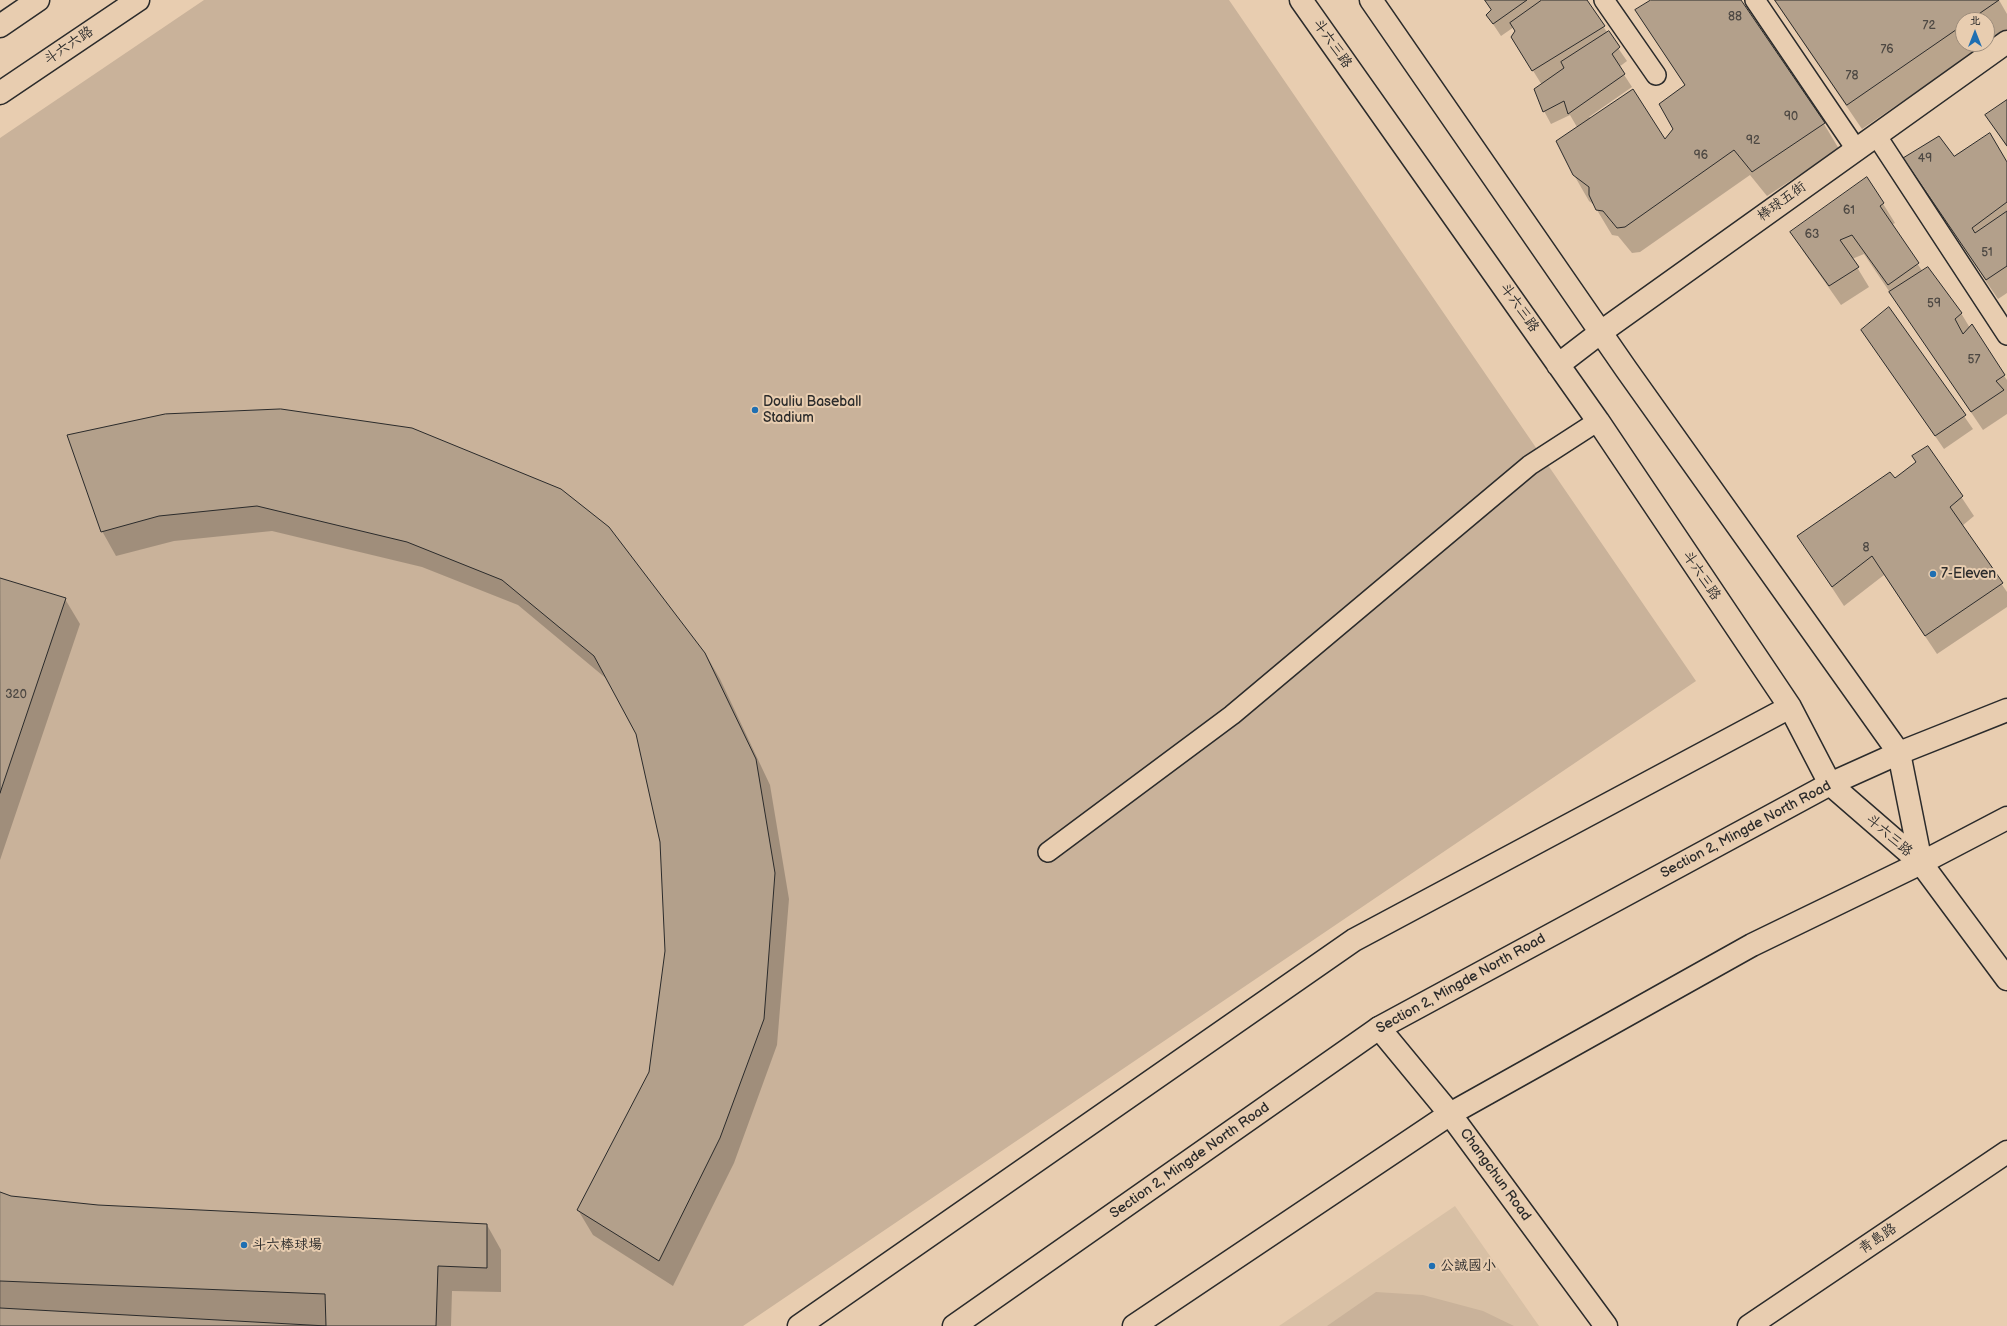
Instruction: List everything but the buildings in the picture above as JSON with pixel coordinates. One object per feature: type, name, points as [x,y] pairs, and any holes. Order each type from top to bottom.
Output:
[{"type":"street","points":[[0,26],[38,0]]},
{"type":"street","name":"斗六六路","points":[[0,93],[138,0]]},
{"type":"street","name":"斗六三路","points":[[1301,0],[1598,421],[1790,707],[1830,784],[1921,863]]},
{"type":"street","name":"斗六三路","points":[[1371,0],[1601,332],[1899,753],[1921,863]]},
{"type":"street","name":"棒球五街","points":[[1558,365],[1601,332],[2007,42]]},
{"type":"street","points":[[799,1326],[1354,940],[1790,707]]},
{"type":"street","name":"Section 2, Mingde North Road","points":[[954,1326],[1379,1028],[1830,784],[1899,753],[2007,710]]},
{"type":"street","points":[[1134,1326],[1450,1114],[1752,945],[1921,863],[2007,818]]},
{"type":"street","points":[[1921,863],[2007,979]]},
{"type":"street","name":"Changchun Road","points":[[1379,1028],[1450,1114],[1606,1326]]},
{"type":"street","name":"青島路","points":[[1749,1326],[2007,1152]]},
{"type":"lane","points":[[1604,0],[1656,75]]},
{"type":"lane","points":[[1755,0],[1856,149]]},
{"type":"lane","points":[[1876,135],[2007,335]]},
{"type":"lane","points":[[1048,852],[1232,715],[1530,465],[1598,421]]},
{"type":"shaded area","name":"Douliu Baseball Stadium","points":[[204,0],[1229,0],[1696,681],[743,1326],[0,1326],[0,138]]},
{"type":"shaded area","name":"公誠國小","points":[[1455,1206],[1539,1326],[1279,1326]]},
{"type":"shaded area","points":[[1376,1292],[1423,1295],[1483,1311],[1514,1326],[1327,1326]]},
{"type":"place","name":"Douliu Baseball Stadium","points":[[755,410]]},
{"type":"place","name":"7-Eleven","points":[[1933,574]]},
{"type":"place","name":"斗六棒球場","points":[[244,1245]]},
{"type":"place","name":"公誠國小","points":[[1432,1266]]}]
